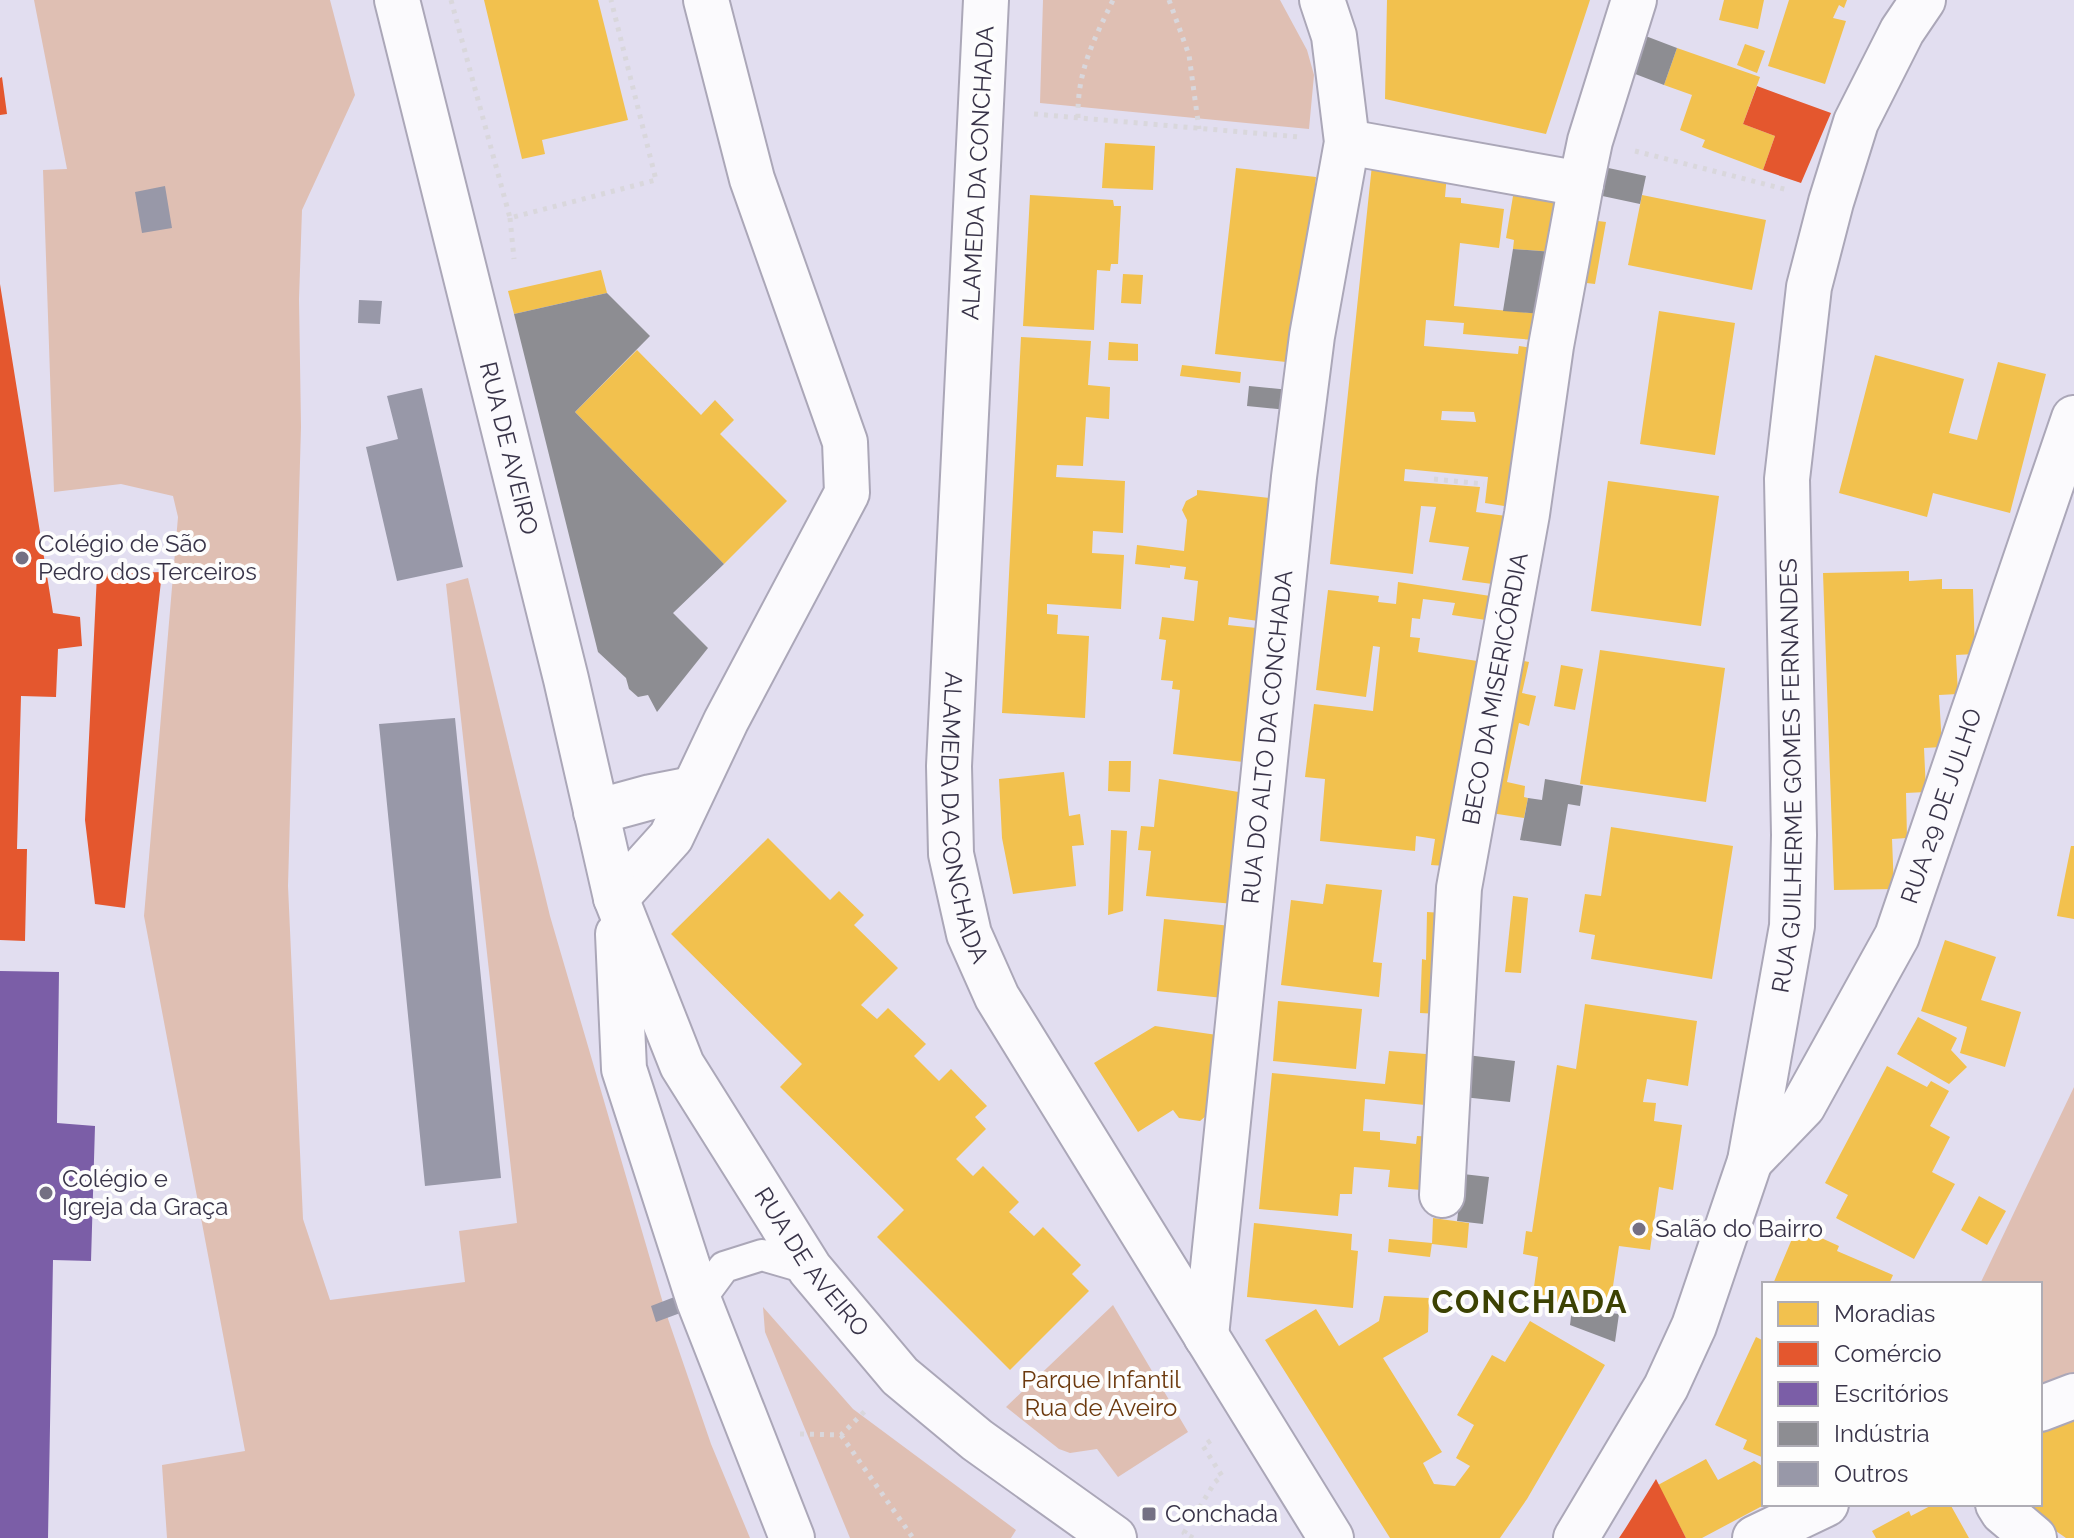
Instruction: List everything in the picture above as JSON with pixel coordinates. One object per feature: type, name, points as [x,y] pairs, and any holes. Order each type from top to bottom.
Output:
[{"type":"street","name":"RUA DE AVEIRO","points":[[397,0],[555,634],[616,898],[682,1065],[810,1269],[900,1376],[977,1440],[1114,1538]]},
{"type":"street","points":[[616,898],[671,837],[726,721],[847,493],[845,442],[752,179],[706,0]]},
{"type":"street","name":"ALAMEDA DA CONCHADA","points":[[986,0],[949,766],[951,854],[969,934],[997,997],[1331,1538]]},
{"type":"street","name":"RUA DO ALTO DA CONCHADA","points":[[1206,1336],[1296,461],[1312,336],[1347,142],[1334,36],[1322,0]]},
{"type":"street","name":"BECO DA MISERICÓRDIA","points":[[1442,1195],[1459,888],[1527,514],[1551,346],[1581,184],[1590,141],[1634,0]]},
{"type":"street","name":"RUA GUILHERME GOMES FERNANDES","points":[[1577,1536],[1666,1387],[1694,1326],[1750,1161],[1792,926],[1794,835],[1787,479],[1809,287],[1856,122],[1902,31],[1923,0]]},
{"type":"street","points":[[1347,142],[1581,184]]},
{"type":"street","name":"RUA 29 DE JULHO","points":[[1750,1161],[1803,1106],[1897,936],[2074,418]]},
{"type":"street","points":[[596,812],[692,789]]},
{"type":"street","name":"RUA DE AVEIRO","points":[[616,898],[624,1069],[699,1301],[792,1538]]},
{"type":"street","points":[[2042,1408],[2074,1396]]},
{"type":"street","points":[[1755,1538],[1822,1506]]},
{"type":"street","points":[[1999,1506],[2034,1538]]},
{"type":"lane","points":[[699,1301],[724,1267],[762,1255],[810,1269]]},
{"type":"path","points":[[451,0],[510,218],[512,248]]},
{"type":"path","points":[[510,218],[656,180],[611,0]]},
{"type":"path","points":[[1078,118],[1078,90],[1089,50],[1113,0]]},
{"type":"path","points":[[1169,0],[1189,55],[1199,129]]},
{"type":"path","points":[[1034,114],[1280,135]]},
{"type":"path","points":[[1646,153],[1757,182]]},
{"type":"path","points":[[841,1435],[913,1538]]},
{"type":"path","points":[[1193,1538],[1184,1533],[1215,1482],[1222,1476],[1203,1446]]},
{"type":"green space","points":[[34,0],[330,0],[355,95],[302,210],[299,299],[301,427],[288,886],[303,1219],[330,1300],[465,1282],[459,1231],[517,1223],[446,584],[468,578],[550,916],[665,1310],[711,1444],[750,1538],[167,1538],[162,1465],[245,1451],[144,916],[178,517],[173,496],[121,484],[54,492],[43,170],[67,169]]},
{"type":"green space","points":[[1043,0],[1280,0],[1307,50],[1314,75],[1309,129],[1040,103]]},
{"type":"green space","points":[[2074,1087],[2074,1379],[2042,1392],[2042,1282],[1981,1282]]},
{"type":"green space","name":"Parque Infantil Rua de Aveiro","points":[[1113,1305],[1188,1432],[1118,1477],[1097,1449],[1070,1453],[1059,1449],[1006,1407]]},
{"type":"green space","points":[[763,1307],[853,1409],[1016,1530],[1011,1538],[850,1538],[765,1332]]},
{"type":"building: Moradias","points":[[484,0],[598,0],[628,120],[542,140],[545,154],[522,159]]},
{"type":"building: Moradias","points":[[1387,0],[1590,0],[1546,134],[1385,99]]},
{"type":"building: Moradias","points":[[1724,0],[1764,0],[1758,29],[1719,20]]},
{"type":"building: Moradias","points":[[1789,0],[1847,0],[1844,8],[1839,5],[1833,18],[1846,21],[1825,84],[1768,66]]},
{"type":"building: Moradias","points":[[1745,44],[1765,51],[1757,73],[1737,65]]},
{"type":"building: Moradias","points":[[1677,48],[1760,77],[1743,124],[1775,136],[1763,170],[1702,147],[1705,140],[1680,130],[1692,95],[1664,85]]},
{"type":"building: Moradias","points":[[1105,143],[1155,146],[1153,190],[1102,188]]},
{"type":"building: Moradias","points":[[1372,165],[1447,174],[1445,197],[1461,198],[1461,203],[1504,209],[1499,248],[1460,243],[1454,306],[1542,314],[1517,508],[1485,503],[1488,477],[1405,469],[1404,481],[1480,487],[1476,512],[1514,517],[1500,585],[1462,580],[1469,547],[1429,542],[1436,507],[1421,506],[1413,574],[1330,564]],"holes":[[[1426,320],[1464,323],[1463,334],[1534,340],[1533,348],[1519,346],[1518,354],[1424,346]],[[1442,411],[1474,412],[1476,422],[1441,420]]]},
{"type":"building: Moradias","points":[[1236,168],[1316,177],[1295,363],[1215,354]]},
{"type":"building: Moradias","points":[[1515,184],[1565,192],[1554,252],[1513,249],[1514,240],[1506,238]]},
{"type":"building: Moradias","points":[[1030,195],[1113,200],[1114,206],[1121,206],[1118,264],[1111,264],[1110,271],[1097,270],[1094,330],[1023,326]]},
{"type":"building: Moradias","points":[[1642,195],[1766,220],[1752,290],[1628,265]]},
{"type":"building: Moradias","points":[[1590,220],[1606,222],[1595,284],[1578,282]]},
{"type":"building: Moradias","points":[[601,270],[607,293],[514,314],[508,291]]},
{"type":"building: Moradias","points":[[1123,274],[1143,275],[1141,304],[1121,303]]},
{"type":"building: Moradias","points":[[1659,311],[1735,323],[1715,455],[1640,444]]},
{"type":"building: Moradias","points":[[1021,337],[1091,341],[1088,385],[1110,387],[1109,419],[1086,417],[1083,466],[1057,465],[1056,477],[1125,481],[1123,533],[1093,531],[1092,553],[1124,555],[1121,609],[1047,604],[1047,614],[1058,615],[1057,634],[1089,636],[1085,718],[1002,713]]},
{"type":"building: Moradias","points":[[1109,342],[1138,344],[1138,361],[1108,360]]},
{"type":"building: Moradias","points":[[637,350],[701,415],[715,400],[734,420],[720,434],[787,501],[724,564],[575,412]]},
{"type":"building: Moradias","points":[[1875,355],[1964,379],[1949,433],[1977,440],[1998,362],[2046,374],[2010,513],[1933,493],[1927,517],[1839,493]]},
{"type":"building: Moradias","points":[[1182,365],[1241,372],[1240,383],[1180,376]]},
{"type":"building: Moradias","points":[[1608,481],[1719,496],[1701,626],[1591,611]]},
{"type":"building: Moradias","points":[[1197,490],[1280,499],[1266,622],[1229,617],[1228,625],[1266,629],[1252,763],[1173,754],[1180,690],[1172,689],[1173,681],[1161,680],[1166,640],[1159,639],[1162,617],[1194,621],[1198,581],[1184,579],[1186,567],[1135,564],[1137,545],[1184,551],[1187,520],[1182,510],[1186,501],[1197,495]]},
{"type":"building: Moradias","points":[[1909,571],[1909,581],[1942,579],[1942,589],[1973,589],[1975,654],[1956,655],[1958,694],[1939,695],[1942,747],[1924,748],[1926,792],[1906,793],[1907,838],[1892,839],[1894,889],[1834,890],[1823,573]]},
{"type":"building: Moradias","points":[[1398,582],[1497,597],[1493,621],[1452,615],[1455,603],[1423,599],[1420,619],[1412,618],[1410,637],[1420,638],[1418,652],[1484,662],[1446,866],[1431,865],[1435,839],[1416,836],[1415,851],[1320,841],[1325,779],[1305,777],[1314,704],[1373,711],[1380,647],[1373,646],[1366,697],[1316,690],[1328,590],[1379,596],[1378,602],[1396,604]]},
{"type":"building: Moradias","points":[[1600,650],[1725,668],[1706,802],[1580,784]]},
{"type":"building: Moradias","points":[[1513,659],[1529,662],[1522,693],[1536,696],[1529,726],[1519,723],[1507,782],[1525,786],[1524,797],[1528,798],[1524,818],[1484,812]]},
{"type":"building: Moradias","points":[[1561,665],[1583,669],[1575,710],[1554,706]]},
{"type":"building: Moradias","points":[[1109,761],[1131,761],[1130,792],[1108,791]]},
{"type":"building: Moradias","points":[[1064,772],[1069,816],[1080,814],[1084,845],[1072,846],[1076,886],[1013,894],[1002,838],[999,779]]},
{"type":"building: Moradias","points":[[1159,779],[1245,793],[1234,904],[1146,896],[1151,851],[1138,850],[1141,826],[1154,827]]},
{"type":"building: Moradias","points":[[1611,827],[1733,846],[1712,979],[1591,959],[1595,935],[1579,932],[1585,894],[1601,896]]},
{"type":"building: Moradias","points":[[1111,830],[1127,831],[1123,911],[1108,915]]},
{"type":"building: Moradias","points":[[768,838],[830,900],[839,891],[864,915],[854,925],[898,968],[861,1005],[877,1019],[888,1008],[926,1044],[914,1056],[939,1081],[951,1069],[987,1106],[975,1117],[986,1129],[956,1159],[973,1176],[983,1166],[1019,1202],[1009,1212],[1034,1236],[1043,1227],[1081,1265],[1072,1274],[1089,1291],[1010,1370],[877,1237],[904,1210],[780,1087],[802,1064],[671,934]]},
{"type":"building: Moradias","points":[[2071,846],[2074,846],[2074,919],[2057,916]]},
{"type":"building: Moradias","points":[[1326,884],[1382,890],[1373,962],[1382,963],[1379,997],[1281,985],[1291,900],[1323,904]]},
{"type":"building: Moradias","points":[[1513,896],[1528,898],[1521,973],[1505,972]]},
{"type":"building: Moradias","points":[[1427,912],[1443,913],[1439,1014],[1420,1013]]},
{"type":"building: Moradias","points":[[1164,919],[1231,926],[1223,998],[1157,991]]},
{"type":"building: Moradias","points":[[1945,940],[1996,957],[1981,1000],[2021,1012],[2005,1067],[1960,1053],[1967,1027],[1921,1011]]},
{"type":"building: Moradias","points":[[1278,1001],[1362,1009],[1356,1069],[1273,1061]]},
{"type":"building: Moradias","points":[[1585,1004],[1697,1021],[1688,1086],[1647,1079],[1643,1102],[1656,1103],[1654,1121],[1682,1125],[1673,1190],[1659,1187],[1650,1250],[1619,1246],[1609,1313],[1532,1302],[1538,1257],[1523,1254],[1526,1231],[1532,1232],[1557,1065],[1576,1069]]},
{"type":"building: Moradias","points":[[1918,1017],[1957,1038],[1951,1050],[1967,1067],[1949,1084],[1897,1054]]},
{"type":"building: Moradias","points":[[1155,1026],[1217,1035],[1207,1115],[1200,1121],[1179,1118],[1173,1110],[1138,1132],[1094,1063]]},
{"type":"building: Moradias","points":[[1389,1051],[1438,1055],[1435,1106],[1365,1099],[1363,1131],[1380,1132],[1380,1140],[1416,1144],[1417,1136],[1437,1137],[1432,1191],[1388,1187],[1390,1170],[1354,1167],[1352,1194],[1340,1194],[1338,1216],[1259,1209],[1272,1073],[1385,1084]]},
{"type":"building: Moradias","points":[[1887,1066],[1927,1087],[1931,1081],[1949,1091],[1930,1126],[1950,1137],[1932,1172],[1955,1184],[1914,1259],[1836,1218],[1848,1195],[1825,1183]]},
{"type":"building: Moradias","points":[[1979,1196],[2006,1211],[1987,1245],[1961,1230]]},
{"type":"building: Moradias","points":[[1433,1218],[1469,1223],[1467,1248],[1432,1244]]},
{"type":"building: Moradias","points":[[1254,1223],[1352,1234],[1351,1250],[1358,1251],[1353,1308],[1247,1297]]},
{"type":"building: Moradias","points":[[1797,1227],[1839,1246],[1837,1251],[1893,1275],[1890,1282],[1774,1282]]},
{"type":"building: Moradias","points":[[1389,1239],[1432,1243],[1430,1257],[1388,1252]]},
{"type":"building: Moradias","points":[[1384,1296],[1429,1298],[1428,1332],[1383,1358],[1442,1452],[1423,1463],[1434,1484],[1455,1486],[1470,1466],[1456,1458],[1474,1425],[1457,1415],[1492,1355],[1505,1362],[1530,1321],[1605,1365],[1527,1499],[1500,1538],[1390,1538],[1265,1340],[1316,1309],[1339,1346],[1379,1321]]},
{"type":"building: Moradias","points":[[1756,1337],[1762,1340],[1762,1457],[1743,1449],[1747,1440],[1715,1425]]},
{"type":"building: Moradias","points":[[2074,1417],[2074,1538],[2066,1538],[2024,1506],[2042,1506],[2042,1428]]},
{"type":"building: Moradias","points":[[1706,1459],[1718,1480],[1754,1461],[1762,1466],[1762,1506],[1702,1538],[1686,1538],[1658,1485]]},
{"type":"building: Moradias","points":[[1930,1506],[1951,1506],[1969,1538],[1876,1538],[1872,1531],[1909,1511],[1911,1516]]},
{"type":"building: Comércio","points":[[0,78],[7,114],[0,115]]},
{"type":"building: Comércio","points":[[1757,86],[1831,113],[1801,183],[1763,170],[1775,136],[1743,124]]},
{"type":"building: Comércio","name":"Colégio de São Pedro dos Terceiros","points":[[0,284],[53,613],[80,617],[82,646],[58,649],[56,697],[21,696],[17,849],[27,849],[25,941],[0,940]]},
{"type":"building: Comércio","points":[[162,572],[125,908],[95,904],[85,820],[97,574]]},
{"type":"building: Comércio","points":[[1656,1479],[1686,1538],[1619,1538],[1625,1529]]},
{"type":"building: Escritórios","name":"Colégio e Igreja da Graça","points":[[0,971],[59,972],[57,1123],[95,1126],[91,1261],[53,1260],[48,1538],[0,1538]]},
{"type":"building: Indústria","points":[[1643,35],[1677,48],[1664,85],[1630,72]]},
{"type":"building: Indústria","points":[[1599,166],[1646,176],[1640,204],[1593,194]]},
{"type":"building: Indústria","points":[[1513,249],[1554,252],[1542,314],[1503,311]]},
{"type":"building: Indústria","points":[[607,293],[650,336],[575,412],[724,564],[673,613],[708,648],[657,712],[648,695],[638,697],[629,689],[626,678],[598,652],[514,314]]},
{"type":"building: Indústria","points":[[1249,386],[1290,390],[1288,410],[1247,406]]},
{"type":"building: Indústria","points":[[1545,779],[1583,786],[1580,806],[1568,804],[1561,846],[1520,840],[1528,798],[1542,800]]},
{"type":"building: Indústria","points":[[1467,1055],[1515,1061],[1510,1102],[1463,1097]]},
{"type":"building: Indústria","points":[[1463,1174],[1489,1177],[1483,1224],[1457,1221]]},
{"type":"building: Indústria","points":[[1572,1308],[1619,1314],[1615,1342],[1570,1325]]},
{"type":"building: Outros","points":[[165,186],[172,228],[142,233],[135,192]]},
{"type":"building: Outros","points":[[359,300],[382,301],[380,324],[358,323]]},
{"type":"building: Outros","points":[[422,388],[463,567],[397,581],[366,447],[398,439],[387,396]]},
{"type":"building: Outros","points":[[455,718],[501,1178],[425,1186],[379,724]]},
{"type":"building: Outros","points":[[677,1296],[683,1312],[656,1322],[651,1306]]},
{"type":"place","name":"Colégio de São Pedro dos Terceiros","points":[[22,558]]},
{"type":"place","name":"Colégio e Igreja da Graça","points":[[46,1193]]},
{"type":"place","name":"Salão do Bairro","points":[[1639,1229]]},
{"type":"place","name":"Conchada","points":[[1149,1514]]},
{"type":"district","name":"CONCHADA","points":[[1530,1302]]}]
